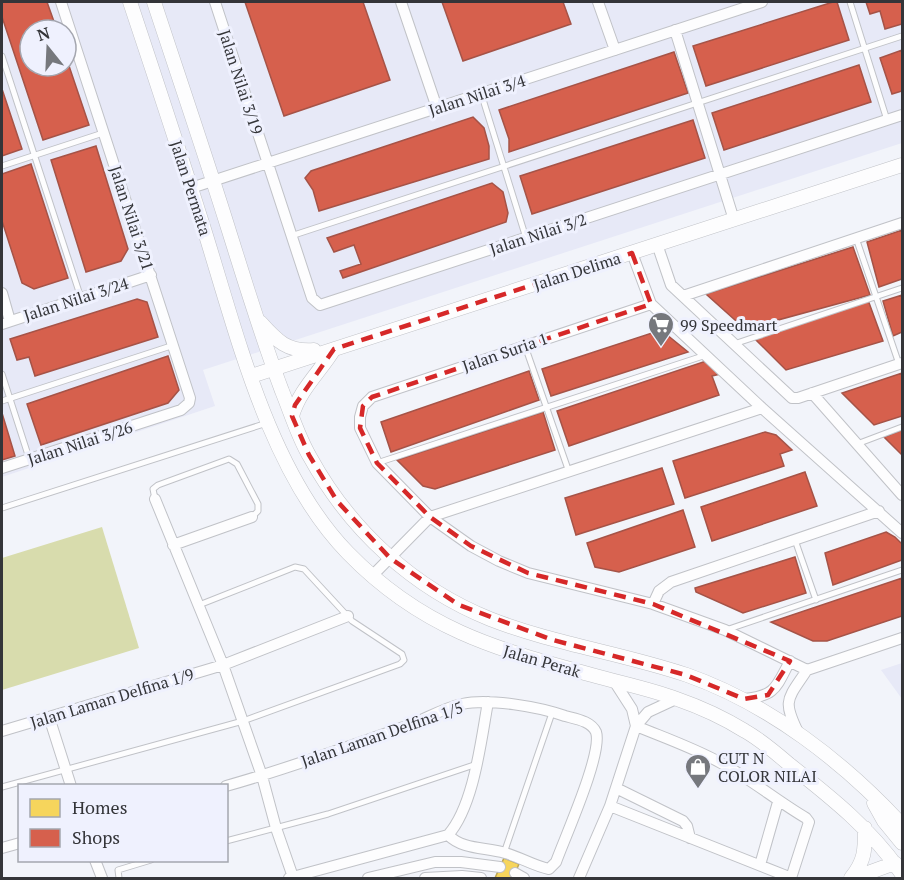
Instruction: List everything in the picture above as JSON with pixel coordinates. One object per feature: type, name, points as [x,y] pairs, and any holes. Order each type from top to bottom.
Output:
[{"type":"main road","name":"Jalan Permata","points":[[130,2],[251,376]]},
{"type":"main road","name":"Jalan Permata","points":[[154,2],[274,368]]},
{"type":"main road","name":"Jalan Delima","points":[[251,376],[903,165]]},
{"type":"main road","points":[[256,317],[276,339],[287,347],[302,351],[334,349]]},
{"type":"main road","points":[[292,416],[303,391],[324,366],[334,349]]},
{"type":"main road","name":"Jalan Perak","points":[[274,368],[309,455],[337,501],[364,534],[390,558],[428,587],[492,620],[553,640],[618,655],[686,675],[744,699],[800,736],[839,766],[903,825]]},
{"type":"main road","name":"Jalan Perak","points":[[251,376],[267,423],[289,468],[319,517],[346,551],[372,576],[415,609],[446,627],[482,643],[676,699],[747,731],[841,805],[900,868]]},
{"type":"main road","points":[[869,793],[884,821],[903,843]]},
{"type":"main road","points":[[852,879],[865,852],[865,828]]},
{"type":"main road","points":[[852,879],[900,868]]},
{"type":"street","name":"Jalan Nilai 3/21","points":[[61,2],[190,398],[185,407],[158,417]]},
{"type":"street","name":"Jalan Nilai 3/19","points":[[215,2],[268,163]]},
{"type":"street","points":[[401,2],[437,108]]},
{"type":"street","points":[[598,2],[615,50]]},
{"type":"street","name":"Jalan Nilai 3/4","points":[[191,188],[762,2]]},
{"type":"street","points":[[675,30],[734,220]]},
{"type":"street","name":"Jalan Nilai 3/2","points":[[268,163],[312,298],[314,302],[320,304],[903,115]]},
{"type":"street","points":[[683,296],[903,223]]},
{"type":"street","points":[[657,244],[668,281],[792,398],[901,364]]},
{"type":"street","points":[[632,253],[651,304],[762,408],[903,533]]},
{"type":"street","name":"Jalan Nilai 3/24","points":[[6,322],[151,275]]},
{"type":"street","points":[[2,293],[6,322]]},
{"type":"street","name":"Jalan Suria 1","points":[[377,463],[360,428],[363,406],[372,397],[651,304]]},
{"type":"street","points":[[812,393],[903,495]]},
{"type":"street","points":[[372,576],[430,517],[762,408]]},
{"type":"street","name":"Jalan Nilai 3/26","points":[[2,468],[158,417]]},
{"type":"street","points":[[377,463],[430,517],[471,546],[499,561],[528,573],[652,604],[725,630],[807,670]]},
{"type":"street","points":[[155,499],[223,665],[262,776],[291,878],[448,835],[463,814],[477,764],[488,702]]},
{"type":"street","points":[[652,604],[659,591],[671,582],[879,511]]},
{"type":"street","points":[[173,545],[252,517]]},
{"type":"street","name":"Jalan Laman Delfina 1/9","points":[[2,731],[223,665],[348,616]]},
{"type":"street","points":[[800,736],[788,707],[789,697],[807,670],[903,639]]},
{"type":"street","points":[[744,699],[768,695],[790,661]]},
{"type":"street","points":[[614,681],[632,709],[636,726]]},
{"type":"street","points":[[579,879],[610,806],[636,726],[648,712],[676,699]]},
{"type":"street","name":"Jalan Laman Delfina 1/5","points":[[228,785],[419,722],[463,704],[488,702],[552,711],[591,724],[598,743],[581,797],[554,866],[549,869],[544,868],[504,853]]},
{"type":"street","points":[[49,717],[70,784]]},
{"type":"street","points":[[610,806],[789,877],[792,874],[809,822],[722,764],[636,726]]},
{"type":"street","points":[[616,788],[683,821],[690,838]]},
{"type":"street","points":[[760,865],[778,802]]},
{"type":"street","points":[[448,835],[455,842],[463,845],[504,853]]},
{"type":"street","points":[[2,848],[18,844]]},
{"type":"street","points":[[96,862],[102,879]]},
{"type":"street","points":[[368,879],[435,862],[461,862],[500,867]]},
{"type":"street","points":[[425,879],[462,876],[481,879]]},
{"type":"lane","points":[[850,2],[887,120]]},
{"type":"lane","points":[[291,236],[903,36]]},
{"type":"lane","points":[[2,56],[81,298]]},
{"type":"lane","points":[[481,93],[526,238]]},
{"type":"lane","points":[[2,166],[104,132]]},
{"type":"lane","points":[[856,238],[901,364]]},
{"type":"lane","points":[[734,344],[903,288]]},
{"type":"lane","points":[[2,401],[174,345]]},
{"type":"lane","points":[[525,345],[569,472]]},
{"type":"lane","points":[[377,463],[707,355]]},
{"type":"lane","points":[[2,374],[29,459]]},
{"type":"lane","points":[[2,508],[267,423]]},
{"type":"lane","points":[[857,444],[903,427]]},
{"type":"lane","points":[[155,499],[153,494],[156,486],[229,459],[237,464],[258,504],[258,512],[252,517]]},
{"type":"lane","points":[[795,540],[816,600]]},
{"type":"lane","points":[[2,787],[243,721],[400,664],[404,660],[402,654],[359,626],[348,616],[304,569],[296,567],[199,606]]},
{"type":"lane","points":[[725,630],[903,570]]},
{"type":"lane","points":[[504,853],[552,711]]},
{"type":"lane","points":[[228,840],[339,811],[477,764]]},
{"type":"lane","points":[[119,879],[118,870],[147,862]]},
{"type":"highlighted area","points":[[632,253],[651,304],[372,397],[363,406],[360,428],[377,463],[430,517],[471,546],[528,573],[653,604],[790,661],[768,695],[744,699],[686,675],[553,640],[459,605],[390,558],[337,501],[309,455],[292,416],[295,405],[334,349]]},
{"type":"shaded area","points":[[2,2],[902,2],[902,143],[203,370],[215,406],[2,477]]},
{"type":"shaded area","points":[[902,663],[902,699],[881,670]]},
{"type":"green space","points":[[102,527],[139,648],[2,690],[2,558]]},
{"type":"building: Homes","points":[[504,858],[519,864],[513,878],[495,878]]},
{"type":"building: Shops","points":[[2,2],[47,2],[53,18],[18,18],[18,65],[2,17]]},
{"type":"building: Shops","points":[[245,2],[363,2],[390,80],[284,116]]},
{"type":"building: Shops","points":[[442,2],[563,2],[571,24],[463,61]]},
{"type":"building: Shops","points":[[837,2],[849,40],[706,86],[693,46]]},
{"type":"building: Shops","points":[[866,2],[902,2],[902,24],[885,29],[880,11],[870,14]]},
{"type":"building: Shops","points":[[902,50],[902,91],[892,94],[880,58]]},
{"type":"building: Shops","points":[[674,52],[688,93],[509,152],[509,139],[499,110]]},
{"type":"building: Shops","points":[[859,65],[871,102],[724,150],[712,113]]},
{"type":"building: Shops","points":[[22,78],[73,78],[89,125],[43,140]]},
{"type":"building: Shops","points":[[2,89],[22,149],[2,156]]},
{"type":"building: Shops","points":[[473,117],[484,128],[489,146],[489,159],[319,211],[313,190],[305,178],[311,171]]},
{"type":"building: Shops","points":[[693,120],[705,158],[532,214],[520,176]]},
{"type":"building: Shops","points":[[96,146],[128,249],[121,261],[86,272],[51,160]]},
{"type":"building: Shops","points":[[31,164],[68,278],[34,289],[22,283],[2,221],[2,174]]},
{"type":"building: Shops","points":[[492,183],[503,192],[508,213],[506,222],[343,278],[340,271],[361,264],[354,245],[334,252],[327,238]]},
{"type":"building: Shops","points":[[902,230],[902,279],[879,287],[867,242]]},
{"type":"building: Shops","points":[[853,247],[870,295],[745,329],[706,294]]},
{"type":"building: Shops","points":[[902,295],[902,332],[893,336],[883,301]]},
{"type":"building: Shops","points":[[137,299],[147,302],[158,337],[35,376],[29,357],[17,360],[10,339]]},
{"type":"building: Shops","points":[[868,300],[883,341],[786,370],[754,338]]},
{"type":"building: Shops","points":[[661,330],[688,352],[551,396],[542,369]]},
{"type":"building: Shops","points":[[168,356],[179,390],[168,403],[41,445],[27,404]]},
{"type":"building: Shops","points":[[706,361],[720,374],[712,376],[719,395],[569,446],[557,411]]},
{"type":"building: Shops","points":[[529,371],[539,400],[391,452],[381,422]]},
{"type":"building: Shops","points":[[902,373],[902,416],[874,425],[842,393]]},
{"type":"building: Shops","points":[[543,412],[555,450],[435,489],[423,486],[397,460]]},
{"type":"building: Shops","points":[[2,413],[15,456],[2,460]]},
{"type":"building: Shops","points":[[902,430],[902,455],[884,437]]},
{"type":"building: Shops","points":[[765,432],[776,435],[792,450],[780,454],[784,466],[685,498],[673,461]]},
{"type":"building: Shops","points":[[662,468],[674,504],[576,535],[565,498]]},
{"type":"building: Shops","points":[[805,472],[817,506],[712,541],[701,507]]},
{"type":"building: Shops","points":[[683,510],[695,547],[619,572],[595,567],[587,543]]},
{"type":"building: Shops","points":[[886,532],[902,544],[902,560],[833,585],[825,553]]},
{"type":"building: Shops","points":[[795,557],[806,593],[743,613],[696,592],[695,588]]},
{"type":"building: Shops","points":[[902,578],[902,616],[827,641],[813,641],[771,622]]},
{"type":"place","name":"99 Speedmart","points":[[661,348]]},
{"type":"place","name":"CUT N COLOR NILAI","points":[[698,790]]}]
